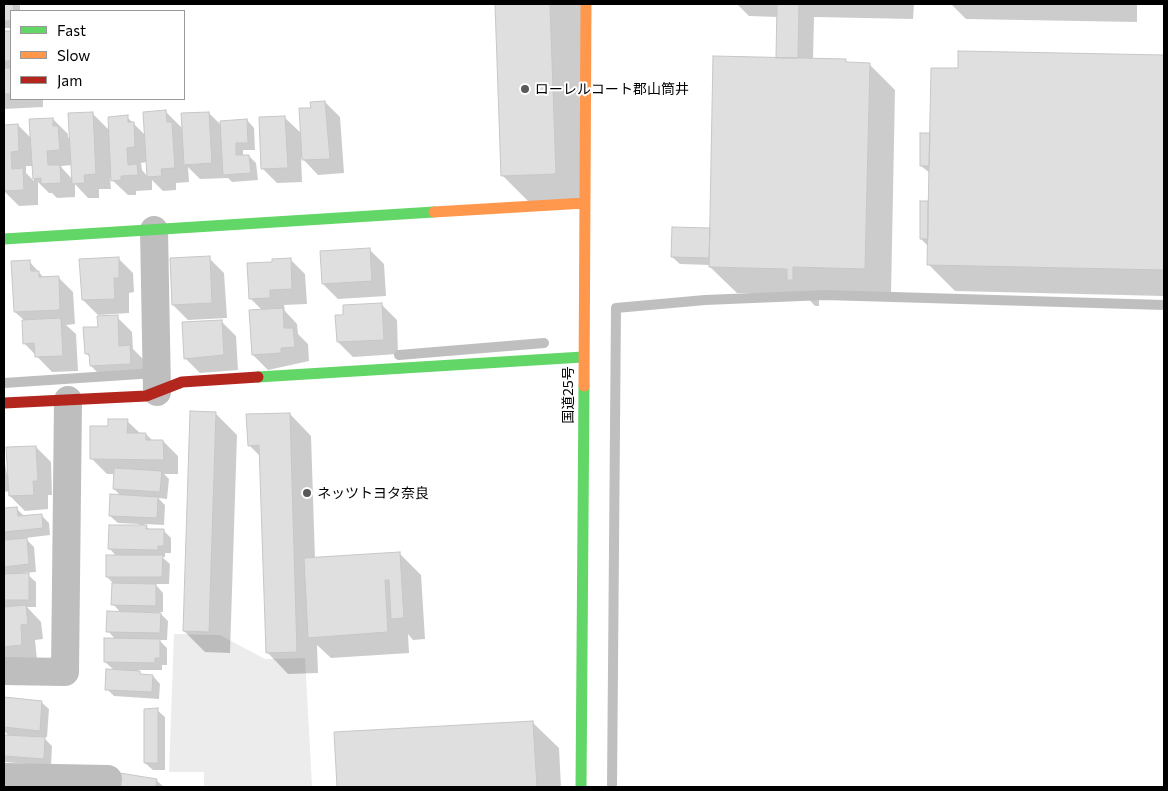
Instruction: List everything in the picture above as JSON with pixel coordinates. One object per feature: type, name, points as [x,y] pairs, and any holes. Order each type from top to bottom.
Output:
[{"type":"main road","name":"国道25号","points":[[581,787],[586,4]]},
{"type":"main road","points":[[4,239],[585,203]]},
{"type":"main road","points":[[4,403],[146,396],[156,381],[182,382],[583,357]]},
{"type":"street","points":[[154,230],[156,381]]},
{"type":"street","points":[[4,671],[65,672],[68,400]]},
{"type":"street","points":[[4,776],[108,779],[107,787]]},
{"type":"shaded area","points":[[174,634],[220,635],[265,659],[305,658],[312,786],[204,787],[204,772],[169,772]]},
{"type":"building","points":[[4,4],[13,4],[14,10],[10,10],[10,21],[4,21]]},
{"type":"building","name":"ローレルコート郡山筒井","points":[[495,4],[550,4],[556,174],[501,176]]},
{"type":"building","points":[[777,4],[799,4],[798,58],[776,58]]},
{"type":"building","points":[[4,31],[10,31],[10,61],[4,61]]},
{"type":"building","points":[[958,51],[1164,55],[1164,270],[927,265],[931,68],[958,68]]},
{"type":"building","points":[[713,56],[846,59],[846,62],[870,63],[865,269],[793,267],[793,280],[787,280],[787,269],[709,267]]},
{"type":"building","points":[[4,68],[10,68],[10,94],[4,94]]},
{"type":"building","points":[[325,101],[330,159],[302,160],[299,108],[311,108],[310,102]]},
{"type":"building","points":[[166,110],[167,122],[172,122],[175,168],[161,169],[162,176],[147,177],[143,112]]},
{"type":"building","points":[[93,112],[96,174],[84,175],[85,183],[72,184],[68,113]]},
{"type":"building","points":[[209,112],[212,163],[184,165],[181,113]]},
{"type":"building","points":[[128,115],[128,122],[134,122],[135,147],[127,148],[128,165],[137,164],[138,175],[121,176],[121,180],[111,181],[108,117]]},
{"type":"building","points":[[285,116],[288,168],[261,169],[259,117]]},
{"type":"building","points":[[53,118],[53,126],[58,126],[60,150],[47,151],[48,165],[60,165],[61,183],[41,184],[41,178],[33,179],[29,119]]},
{"type":"building","points":[[247,119],[248,143],[236,143],[236,155],[249,155],[251,173],[223,175],[220,121]]},
{"type":"building","points":[[18,124],[19,151],[11,152],[12,169],[23,168],[24,190],[4,191],[4,125]]},
{"type":"building","points":[[920,133],[930,133],[929,166],[920,166]]},
{"type":"building","points":[[920,201],[928,201],[928,239],[920,239]]},
{"type":"building","points":[[672,227],[710,228],[709,258],[671,257]]},
{"type":"building","points":[[370,248],[372,281],[322,284],[320,251]]},
{"type":"building","points":[[210,256],[212,303],[172,305],[170,258]]},
{"type":"building","points":[[119,257],[119,278],[114,278],[115,299],[82,300],[79,259]]},
{"type":"building","points":[[291,258],[292,289],[270,290],[270,298],[249,299],[247,263],[272,262],[272,259]]},
{"type":"building","points":[[30,260],[31,271],[39,271],[39,277],[59,276],[60,310],[14,312],[11,261]]},
{"type":"building","points":[[382,303],[384,340],[337,342],[335,315],[343,315],[343,305]]},
{"type":"building","points":[[283,308],[284,328],[293,328],[295,347],[281,348],[281,353],[252,355],[249,310]]},
{"type":"building","points":[[118,315],[119,346],[130,345],[131,364],[90,366],[89,354],[85,354],[83,327],[98,327],[97,316]]},
{"type":"building","points":[[61,318],[63,356],[35,357],[34,343],[23,344],[22,320]]},
{"type":"building","points":[[222,320],[224,355],[184,359],[182,322]]},
{"type":"building","points":[[190,411],[216,412],[209,632],[183,631]]},
{"type":"building","points":[[290,413],[297,652],[266,653],[259,445],[248,446],[246,414]]},
{"type":"building","points":[[108,419],[128,419],[127,433],[146,433],[146,440],[163,440],[164,460],[90,459],[90,426],[108,426]]},
{"type":"building","points":[[36,446],[38,481],[33,481],[34,495],[9,496],[6,447]]},
{"type":"building","points":[[114,468],[162,471],[160,492],[113,489]]},
{"type":"building","points":[[110,494],[158,497],[157,518],[109,516]]},
{"type":"building","points":[[17,507],[18,516],[42,514],[43,528],[4,532],[4,508]]},
{"type":"building","points":[[109,525],[147,525],[146,529],[164,529],[164,546],[158,546],[158,550],[108,549]]},
{"type":"building","points":[[27,538],[29,564],[4,567],[4,540]]},
{"type":"building","points":[[400,552],[404,618],[391,619],[389,580],[385,580],[388,632],[308,638],[304,558]]},
{"type":"building","points":[[106,555],[163,555],[162,577],[106,577]]},
{"type":"building","points":[[29,573],[29,600],[4,600],[4,574]]},
{"type":"building","points":[[112,583],[156,584],[156,606],[111,605]]},
{"type":"building","points":[[26,605],[28,624],[21,625],[22,645],[4,647],[4,607]]},
{"type":"building","points":[[107,611],[161,613],[160,633],[106,632]]},
{"type":"building","points":[[104,638],[160,639],[160,658],[155,658],[155,663],[104,662]]},
{"type":"building","points":[[106,669],[140,671],[140,674],[153,675],[152,692],[105,690]]},
{"type":"building","points":[[4,697],[42,701],[40,731],[4,727]]},
{"type":"building","points":[[158,708],[158,763],[144,763],[144,709]]},
{"type":"building","points":[[533,721],[537,787],[337,787],[334,732]]},
{"type":"building","points":[[4,735],[45,737],[44,759],[4,756]]},
{"type":"building","points":[[120,773],[157,779],[156,787],[118,787]]},
{"type":"waterway","points":[[612,787],[616,308],[705,300],[825,295],[1164,305]]},
{"type":"waterway","points":[[399,355],[544,343]]},
{"type":"waterway","points":[[4,383],[155,373]]},
{"type":"traffic: fast","points":[[4,239],[434,212]]},
{"type":"traffic: fast","points":[[258,377],[583,357]]},
{"type":"traffic: fast","points":[[581,787],[584,386]]},
{"type":"traffic: slow","points":[[584,386],[586,4]]},
{"type":"traffic: slow","points":[[434,212],[585,203]]},
{"type":"traffic: jam","points":[[4,403],[146,396],[182,382],[258,377]]},
{"type":"place","name":"ローレルコート郡山筒井","points":[[525,89]]},
{"type":"place","name":"ネッツトヨタ奈良","points":[[307,493]]}]
